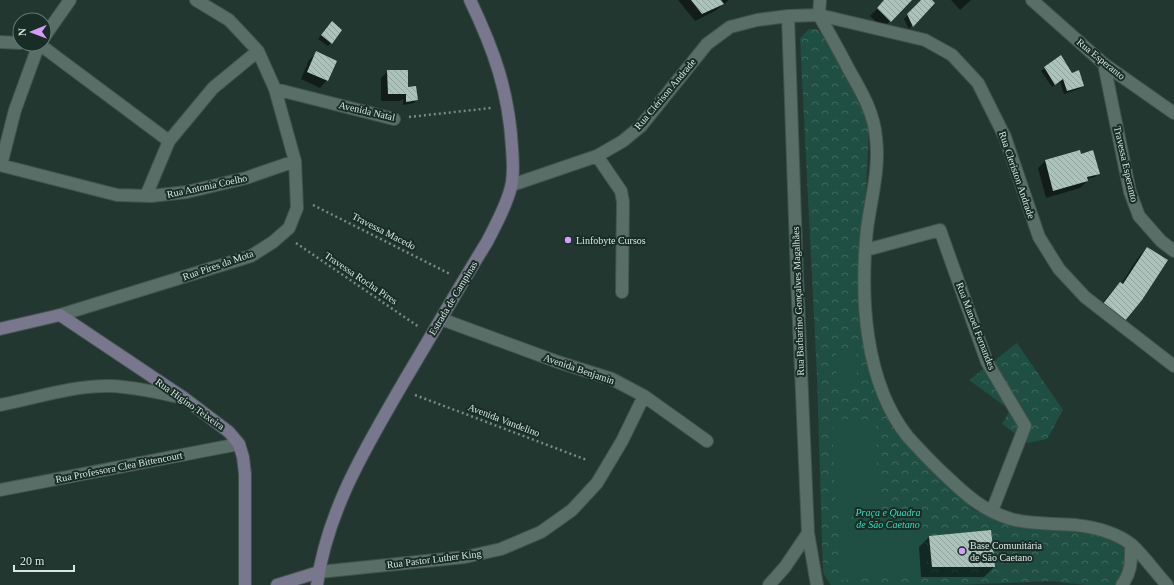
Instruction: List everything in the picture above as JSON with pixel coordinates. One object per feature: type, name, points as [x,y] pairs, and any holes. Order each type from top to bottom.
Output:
[{"type":"main road","name":"Estrada de Campinas","points":[[317,585],[318,572],[335,515],[367,445],[502,214],[512,185],[513,159],[508,106],[500,73],[486,33],[470,0]]},
{"type":"main road","name":"Rua Pires da Mota","points":[[0,329],[60,315]]},
{"type":"main road","name":"Rua Higino Teixeira","points":[[60,315],[184,398],[229,432],[238,444],[243,456],[245,474],[244,585]]},
{"type":"main road","points":[[277,585],[318,572]]},
{"type":"street","points":[[52,26],[70,0]]},
{"type":"street","name":"Rua Pires da Mota","points":[[60,315],[251,256],[273,242],[289,228],[297,208],[295,161],[275,89],[258,51],[229,20],[196,0]]},
{"type":"street","points":[[820,0],[819,15],[865,98],[873,117],[876,139],[876,162],[867,229],[864,293],[868,330],[874,362],[882,390],[894,416],[908,436],[926,456],[970,498],[992,511],[1011,519],[1025,522],[1075,525],[1100,529],[1119,537],[1131,545],[1167,585]]},
{"type":"street","name":"Rua Esperanto","points":[[1032,0],[1104,64],[1174,113]]},
{"type":"street","name":"Rua Clérison Andrade","points":[[512,185],[597,156],[623,141],[641,126],[707,44],[730,27],[757,20],[788,16],[819,15]]},
{"type":"street","name":"Rua Cleriston Andrade","points":[[819,15],[925,40],[952,55],[978,83],[1005,137],[1039,237],[1059,269],[1085,296],[1174,366]]},
{"type":"street","name":"Rua Barbarino Gonçalves Magalhães","points":[[788,16],[797,284],[808,533],[817,585]]},
{"type":"street","points":[[0,42],[12,43]]},
{"type":"street","points":[[146,196],[168,141],[213,88],[258,51]]},
{"type":"street","points":[[1,165],[14,110],[36,52]]},
{"type":"street","points":[[50,52],[168,141]]},
{"type":"street","name":"Travessa Esperanto","points":[[1104,64],[1132,198],[1139,216],[1161,241],[1174,251]]},
{"type":"street","name":"Avenida Natal","points":[[275,89],[394,119]]},
{"type":"street","points":[[597,156],[622,191],[622,292]]},
{"type":"street","name":"Rua Antonia Coelho","points":[[1,165],[117,195],[146,196],[187,192],[246,178],[295,161]]},
{"type":"street","name":"Rua Manoel Fernandes","points":[[866,250],[940,230],[987,362],[1025,426],[992,511]]},
{"type":"street","name":"Avenida Benjamin","points":[[441,319],[558,362],[612,379],[644,396],[707,441]]},
{"type":"street","points":[[0,405],[89,387],[111,386],[137,388],[184,398]]},
{"type":"street","name":"Rua Pastor Luther King","points":[[318,572],[465,557],[501,549],[541,532],[572,510],[597,483],[622,441],[644,396]]},
{"type":"street","name":"Rua Professora Clea Bittencourt","points":[[0,490],[238,444]]},
{"type":"street","points":[[769,585],[785,567],[808,533]]},
{"type":"street","points":[[1122,585],[1128,576],[1131,564],[1131,545]]},
{"type":"path","name":"Avenida Natal","points":[[394,119],[508,106]]},
{"type":"path","name":"Travessa Macedo","points":[[297,196],[464,281]]},
{"type":"path","name":"Travessa Rocha Pires","points":[[282,234],[432,335]]},
{"type":"path","name":"Avenida Vandelino","points":[[416,395],[587,460]]},
{"type":"green space","name":"Praça e Quadra de São Caetano","points":[[809,29],[817,29],[824,36],[869,121],[861,323],[875,378],[943,479],[974,510],[1011,524],[1074,528],[1112,539],[1127,551],[1122,582],[1115,585],[1086,585],[1051,581],[957,585],[831,585],[823,573],[817,376],[800,38]]},
{"type":"green space","points":[[1017,343],[1063,410],[1047,439],[1028,443],[1002,424],[1010,410],[969,380]]},
{"type":"green space","points":[[836,349],[856,350],[857,385],[837,384]]},
{"type":"green space","points":[[832,419],[876,420],[877,465],[880,500],[878,513],[836,514]]},
{"type":"green space","points":[[902,516],[921,516],[928,573],[842,580],[839,522],[894,519]]},
{"type":"building","points":[[691,0],[721,0],[724,4],[702,14]]},
{"type":"building","points":[[884,0],[912,0],[891,22],[877,8]]},
{"type":"building","points":[[921,0],[932,0],[935,3],[913,27],[907,14]]},
{"type":"building","points":[[332,21],[342,30],[332,44],[321,35]]},
{"type":"building","points":[[316,51],[337,61],[328,81],[307,72]]},
{"type":"building","points":[[1061,55],[1072,73],[1079,70],[1084,86],[1067,91],[1063,79],[1055,85],[1044,67]]},
{"type":"building","points":[[387,70],[408,70],[408,87],[416,86],[418,100],[406,102],[406,94],[388,94]]},
{"type":"building","points":[[1080,150],[1081,154],[1093,150],[1100,174],[1087,177],[1088,181],[1053,191],[1045,160]]},
{"type":"building","points":[[1147,247],[1168,260],[1142,300],[1124,322],[1102,305],[1120,282],[1123,284]]},
{"type":"building","name":"Base Comunitária de São Caetano","points":[[991,530],[995,567],[932,567],[929,536]]},
{"type":"place","name":"Linfobyte Cursos","points":[[568,240]]},
{"type":"place","name":"Base Comunitária de São Caetano","points":[[962,551]]}]
